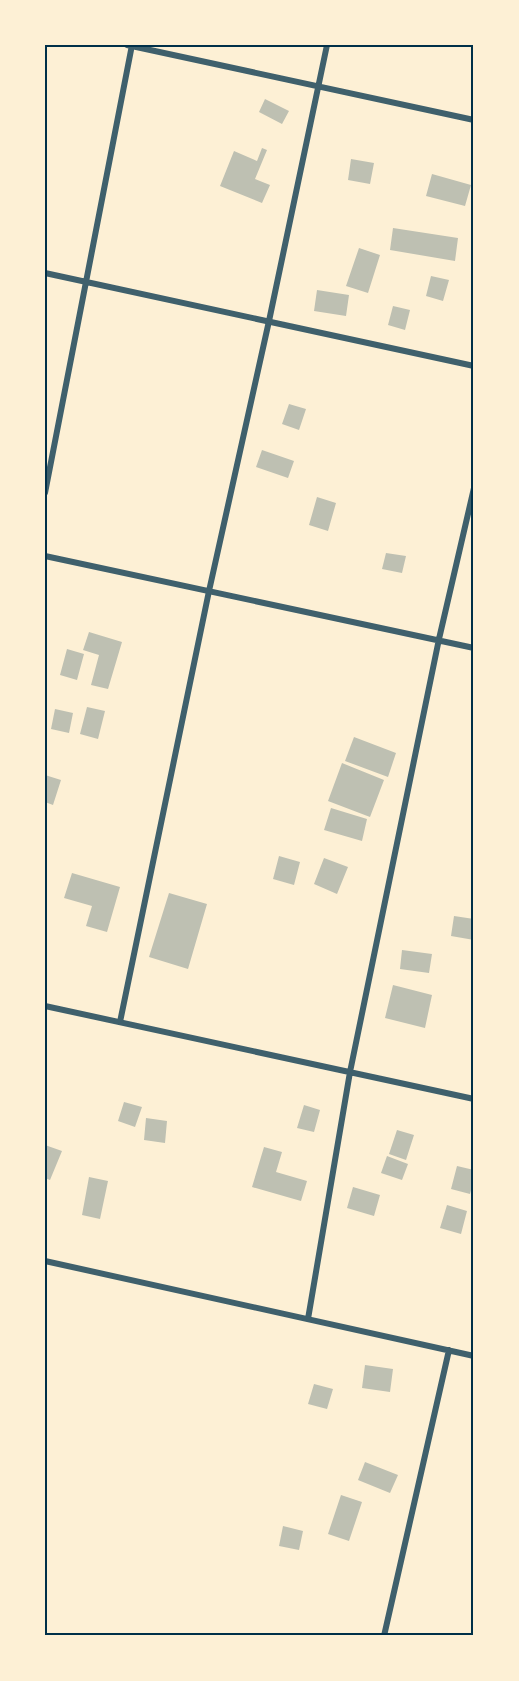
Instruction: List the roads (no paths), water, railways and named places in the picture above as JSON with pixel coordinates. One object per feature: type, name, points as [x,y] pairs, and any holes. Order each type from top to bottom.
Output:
[{"type":"street","points":[[45,493],[130,45],[474,120]]},
{"type":"street","points":[[120,1022],[209,591],[327,45]]},
{"type":"street","points":[[45,273],[474,366]]},
{"type":"street","points":[[308,1319],[350,1072],[439,639],[474,488]]},
{"type":"street","points":[[45,556],[474,648]]},
{"type":"street","points":[[45,1006],[474,1099]]},
{"type":"street","points":[[45,1261],[474,1356]]},
{"type":"street","points":[[384,1636],[448,1350]]}]
